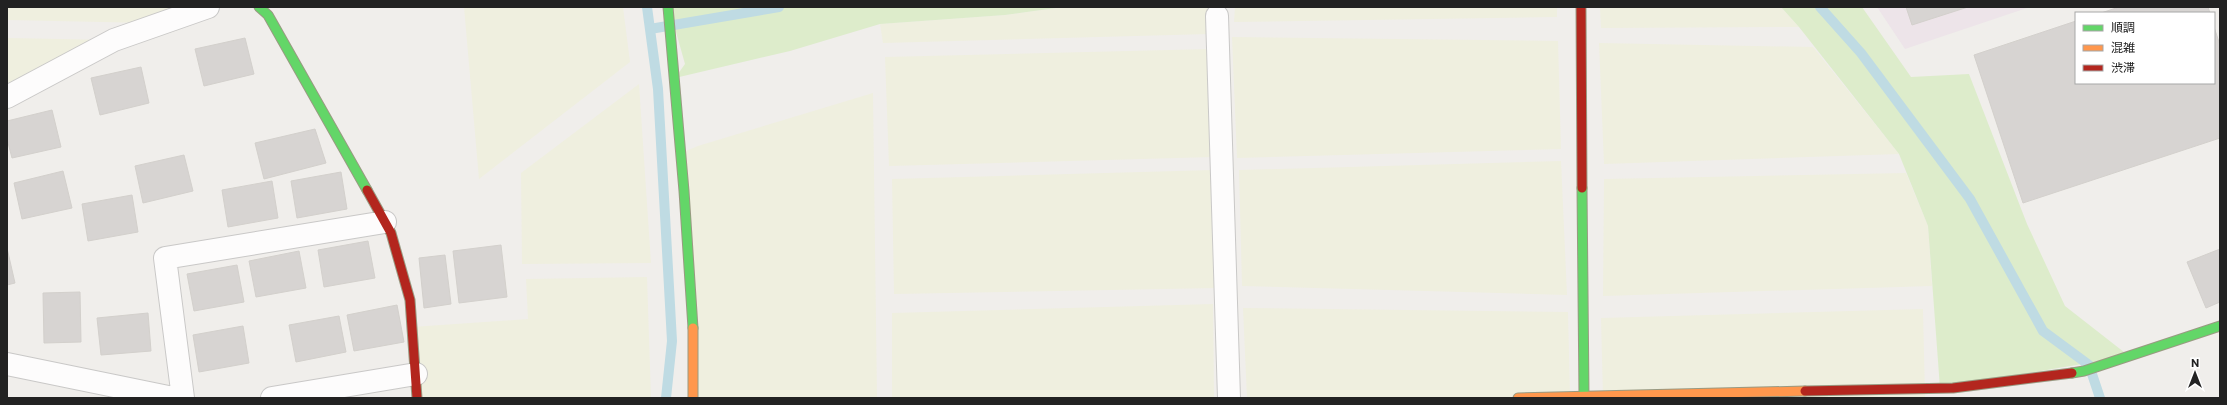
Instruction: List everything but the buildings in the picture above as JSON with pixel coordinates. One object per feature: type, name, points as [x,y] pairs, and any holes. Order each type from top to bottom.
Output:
[{"type":"street","points":[[7,97],[114,40],[208,7]]},
{"type":"street","points":[[259,7],[268,15],[391,233],[410,300],[417,398]]},
{"type":"street","points":[[668,7],[673,48],[689,259],[694,352],[693,398]]},
{"type":"street","points":[[1581,7],[1584,396]]},
{"type":"street","points":[[1217,16],[1229,398]]},
{"type":"street","points":[[183,398],[165,258],[385,222]]},
{"type":"street","points":[[1518,398],[1953,388],[2084,371],[2220,326]]},
{"type":"street","points":[[7,364],[173,398]]},
{"type":"street","points":[[272,398],[416,374]]},
{"type":"shaded area","points":[[1877,7],[2030,7],[1905,49]]},
{"type":"green space","points":[[7,7],[190,7],[150,23],[7,20]]},
{"type":"green space","points":[[464,7],[623,7],[630,62],[479,179]]},
{"type":"green space","points":[[669,7],[1063,7],[1005,15],[880,24],[790,51],[675,78],[685,64]]},
{"type":"green space","points":[[1063,7],[1209,7],[1209,34],[883,43],[880,24],[1005,15]]},
{"type":"green space","points":[[1235,7],[1557,7],[1557,17],[1234,22]]},
{"type":"green space","points":[[1600,7],[1781,7],[1799,27],[1601,28]]},
{"type":"green space","points":[[1781,7],[1862,7],[1911,77],[1969,74],[2027,224],[2065,306],[2129,356],[1940,388],[1928,226],[1899,154],[1799,27]]},
{"type":"green space","points":[[1232,37],[1558,41],[1561,149],[1237,158]]},
{"type":"green space","points":[[7,38],[114,40],[7,97]]},
{"type":"green space","points":[[1599,43],[1813,47],[1899,154],[1604,164]]},
{"type":"green space","points":[[1210,49],[1213,157],[889,166],[885,57]]},
{"type":"green space","points":[[639,84],[651,263],[522,264],[521,173]]},
{"type":"green space","points":[[873,93],[877,398],[692,398],[681,153],[698,146]]},
{"type":"green space","points":[[1561,161],[1567,295],[1242,286],[1239,170]]},
{"type":"green space","points":[[1213,170],[1217,288],[894,294],[892,179]]},
{"type":"green space","points":[[1906,173],[1928,226],[1932,286],[1603,296],[1604,179]]},
{"type":"green space","points":[[647,277],[651,398],[416,398],[412,327],[528,319],[526,279]]},
{"type":"green space","points":[[1213,304],[1214,398],[892,398],[892,313]]},
{"type":"green space","points":[[1243,308],[1568,312],[1570,398],[1247,398]]},
{"type":"green space","points":[[1923,309],[1925,398],[1603,398],[1601,318]]},
{"type":"waterway","points":[[647,7],[658,89],[672,341],[666,398]]},
{"type":"waterway","points":[[650,29],[779,7]]},
{"type":"waterway","points":[[1820,7],[1861,53],[1970,199],[2043,331],[2089,365],[2100,398]]},
{"type":"traffic: fast","points":[[259,7],[268,15],[367,190]]},
{"type":"traffic: fast","points":[[668,7],[684,191],[693,328]]},
{"type":"traffic: fast","points":[[1582,188],[1584,396]]},
{"type":"traffic: fast","points":[[2072,373],[2084,371],[2220,326]]},
{"type":"traffic: slow","points":[[693,328],[693,398]]},
{"type":"traffic: slow","points":[[1518,398],[1805,391]]},
{"type":"traffic: jam","points":[[1581,7],[1582,188]]},
{"type":"traffic: jam","points":[[367,190],[391,233],[410,300],[417,398]]},
{"type":"traffic: jam","points":[[1805,391],[1953,388],[2072,373]]}]
